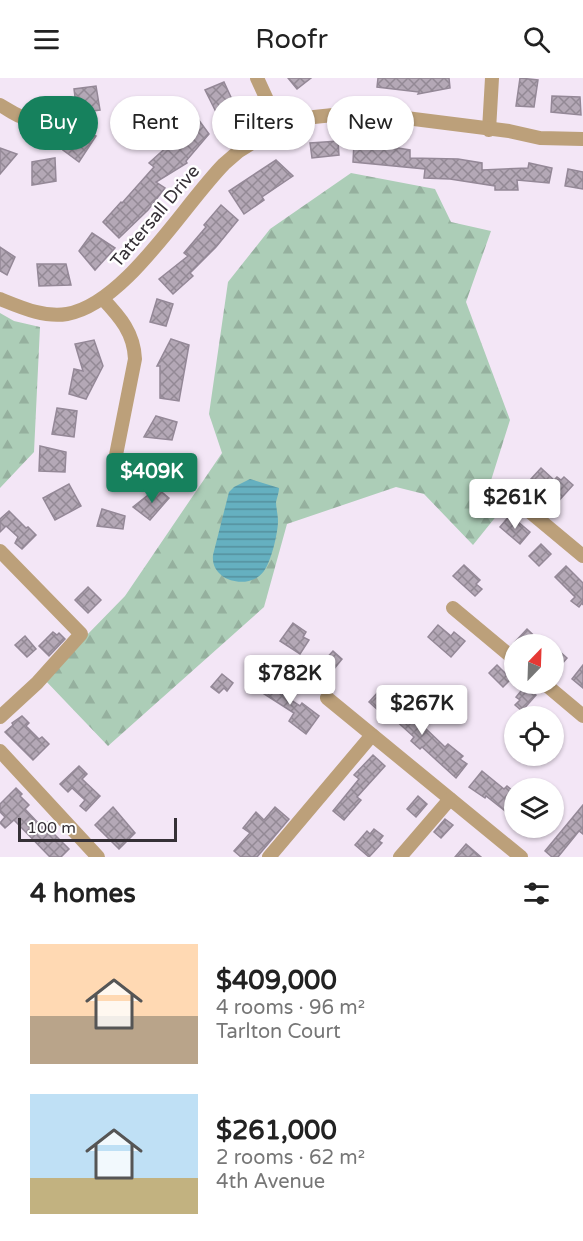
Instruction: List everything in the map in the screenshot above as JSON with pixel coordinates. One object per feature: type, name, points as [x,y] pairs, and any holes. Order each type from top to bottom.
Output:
[{"type":"street","points":[[257,78],[265,96]]},
{"type":"street","points":[[489,130],[492,78]]},
{"type":"street","points":[[0,105],[18,114]]},
{"type":"street","name":"Tattersall Drive","points":[[315,117],[370,114],[540,138],[583,139]]},
{"type":"street","name":"Tattersall Drive","points":[[0,299],[23,309],[47,314],[65,315],[90,308],[124,281],[224,164],[241,150]]},
{"type":"street","points":[[103,299],[123,322],[135,345],[135,359],[115,460]]},
{"type":"street","points":[[512,497],[583,556]]},
{"type":"street","points":[[0,551],[81,634],[37,683],[0,717]]},
{"type":"street","points":[[453,608],[504,651]]},
{"type":"street","points":[[557,694],[583,716]]},
{"type":"street","points":[[327,698],[521,857]]},
{"type":"street","points":[[269,857],[372,735]]},
{"type":"street","points":[[0,752],[98,857]]},
{"type":"street","points":[[400,857],[450,799]]},
{"type":"green space","points":[[351,173],[435,189],[451,222],[491,231],[466,302],[510,420],[488,490],[498,514],[473,545],[424,494],[396,487],[287,524],[264,607],[108,746],[44,679],[125,596],[222,453],[209,414],[228,282],[270,229]]},
{"type":"green space","points":[[0,313],[14,321],[40,327],[34,452],[0,488]]},
{"type":"water","points":[[250,479],[279,488],[276,502],[278,526],[272,554],[264,571],[250,581],[232,581],[218,572],[213,555],[229,492]]},
{"type":"building","points":[[288,78],[311,78],[297,89]]},
{"type":"building","points":[[378,78],[449,78],[450,88],[418,94],[419,92],[377,87]]},
{"type":"building","points":[[520,78],[538,80],[534,107],[516,106]]},
{"type":"building","points":[[224,82],[230,96],[212,96],[212,104],[205,90]]},
{"type":"building","points":[[96,86],[98,96],[75,96],[74,89]]},
{"type":"building","points":[[552,96],[580,97],[581,115],[551,112]]},
{"type":"building","points":[[200,122],[209,134],[200,145]]},
{"type":"building","points":[[327,142],[327,150],[339,150],[339,155],[312,158],[311,150],[315,150],[315,143]]},
{"type":"building","points":[[0,148],[17,154],[0,174]]},
{"type":"building","points":[[63,150],[87,150],[79,162]]},
{"type":"building","points":[[163,150],[195,150],[186,161],[187,163],[156,182],[165,188],[148,210],[119,238],[103,222],[154,167],[149,163]]},
{"type":"building","points":[[354,150],[410,150],[410,158],[458,159],[482,163],[482,170],[528,168],[529,163],[552,168],[549,183],[517,180],[518,190],[495,190],[495,186],[450,179],[424,178],[425,169],[353,162]]},
{"type":"building","points":[[55,158],[56,181],[32,185],[32,162]]},
{"type":"building","points":[[276,160],[293,176],[262,197],[264,200],[244,214],[229,191]]},
{"type":"building","points":[[568,169],[583,172],[583,189],[565,186]]},
{"type":"building","points":[[221,205],[238,220],[216,247],[190,273],[193,276],[173,294],[159,279],[188,256],[184,253]]},
{"type":"building","points":[[92,233],[115,248],[95,270],[79,251]]},
{"type":"building","points":[[0,247],[15,257],[7,275],[0,271]]},
{"type":"building","points":[[37,264],[66,264],[71,285],[39,286]]},
{"type":"building","points":[[157,299],[173,304],[166,326],[150,322]]},
{"type":"building","points":[[171,339],[189,345],[179,401],[160,398],[160,366],[157,366]]},
{"type":"building","points":[[94,340],[103,366],[86,399],[69,394],[74,369],[83,371],[75,344]]},
{"type":"building","points":[[57,408],[77,411],[74,437],[52,434]]},
{"type":"building","points":[[156,416],[177,422],[172,440],[144,437]]},
{"type":"building","points":[[40,446],[66,452],[65,472],[39,471]]},
{"type":"building","points":[[161,454],[181,458],[174,477],[157,473]]},
{"type":"building","points":[[541,468],[554,480],[557,477],[561,480],[564,477],[573,485],[555,505],[546,497],[549,494],[531,479]]},
{"type":"building","points":[[69,484],[81,506],[55,520],[43,498]]},
{"type":"building","points":[[157,488],[169,498],[150,520],[133,507]]},
{"type":"building","points":[[102,509],[125,516],[123,529],[97,526]]},
{"type":"building","points":[[9,511],[36,535],[22,549],[15,543],[18,537],[6,526],[0,532],[0,519]]},
{"type":"building","points":[[510,515],[530,532],[520,544],[500,527]]},
{"type":"building","points":[[541,544],[551,554],[539,566],[529,556]]},
{"type":"building","points":[[464,565],[480,580],[476,584],[482,589],[475,596],[453,576]]},
{"type":"building","points":[[566,566],[583,583],[583,605],[582,603],[579,607],[571,601],[575,597],[555,577]]},
{"type":"building","points":[[88,587],[101,600],[88,613],[75,600]]},
{"type":"building","points":[[293,623],[306,632],[303,637],[309,640],[300,654],[280,641]]},
{"type":"building","points":[[438,625],[451,636],[454,632],[465,641],[451,657],[428,637]]},
{"type":"building","points":[[527,629],[532,634],[522,634]]},
{"type":"building","points":[[53,632],[57,635],[59,633],[65,639],[49,656],[39,646]]},
{"type":"building","points":[[25,636],[36,649],[27,657],[15,645]]},
{"type":"building","points":[[333,651],[342,659],[334,669],[324,661]]},
{"type":"building","points":[[497,665],[504,672],[504,686],[503,687],[489,673]]},
{"type":"building","points":[[583,665],[583,688],[572,679]]},
{"type":"building","points":[[222,674],[233,683],[227,691],[224,688],[219,693],[211,687]]},
{"type":"building","points":[[267,677],[286,690],[283,695],[300,706],[302,703],[319,716],[306,734],[289,721],[294,713],[258,690]]},
{"type":"building","points":[[379,691],[397,707],[400,704],[445,747],[448,744],[463,756],[460,759],[467,764],[456,778],[422,747],[420,749],[411,741],[414,737],[382,708],[379,711],[369,702]]},
{"type":"building","points":[[518,694],[536,695],[526,706],[515,705],[520,700],[516,697]]},
{"type":"building","points":[[22,716],[29,723],[26,726],[39,739],[42,737],[49,744],[33,760],[5,732]]},
{"type":"building","points":[[373,755],[385,766],[357,797],[361,800],[344,820],[333,811],[359,779],[354,775]]},
{"type":"building","points":[[79,766],[87,774],[82,779],[100,796],[86,811],[80,806],[85,800],[72,788],[68,792],[60,784]]},
{"type":"building","points":[[482,771],[504,789],[504,810],[486,796],[485,798],[469,787]]},
{"type":"building","points":[[16,788],[29,805],[25,809],[42,827],[48,822],[55,830],[53,833],[69,849],[61,857],[50,857],[14,820],[5,828],[0,823],[5,817],[0,812],[0,804]]},
{"type":"building","points":[[418,796],[427,804],[416,817],[407,809]]},
{"type":"building","points":[[583,805],[583,834],[579,831],[558,857],[552,857],[545,851],[556,838],[564,838],[564,828]]},
{"type":"building","points":[[113,807],[135,833],[119,849],[95,825]]},
{"type":"building","points":[[275,807],[289,819],[257,857],[241,857],[234,851],[250,833],[243,828],[256,812],[264,820]]},
{"type":"building","points":[[445,819],[453,825],[441,838],[434,832]]},
{"type":"building","points":[[374,829],[383,836],[379,841],[382,843],[369,857],[355,845],[367,831],[370,834]]},
{"type":"building","points":[[466,844],[481,857],[455,857]]}]
